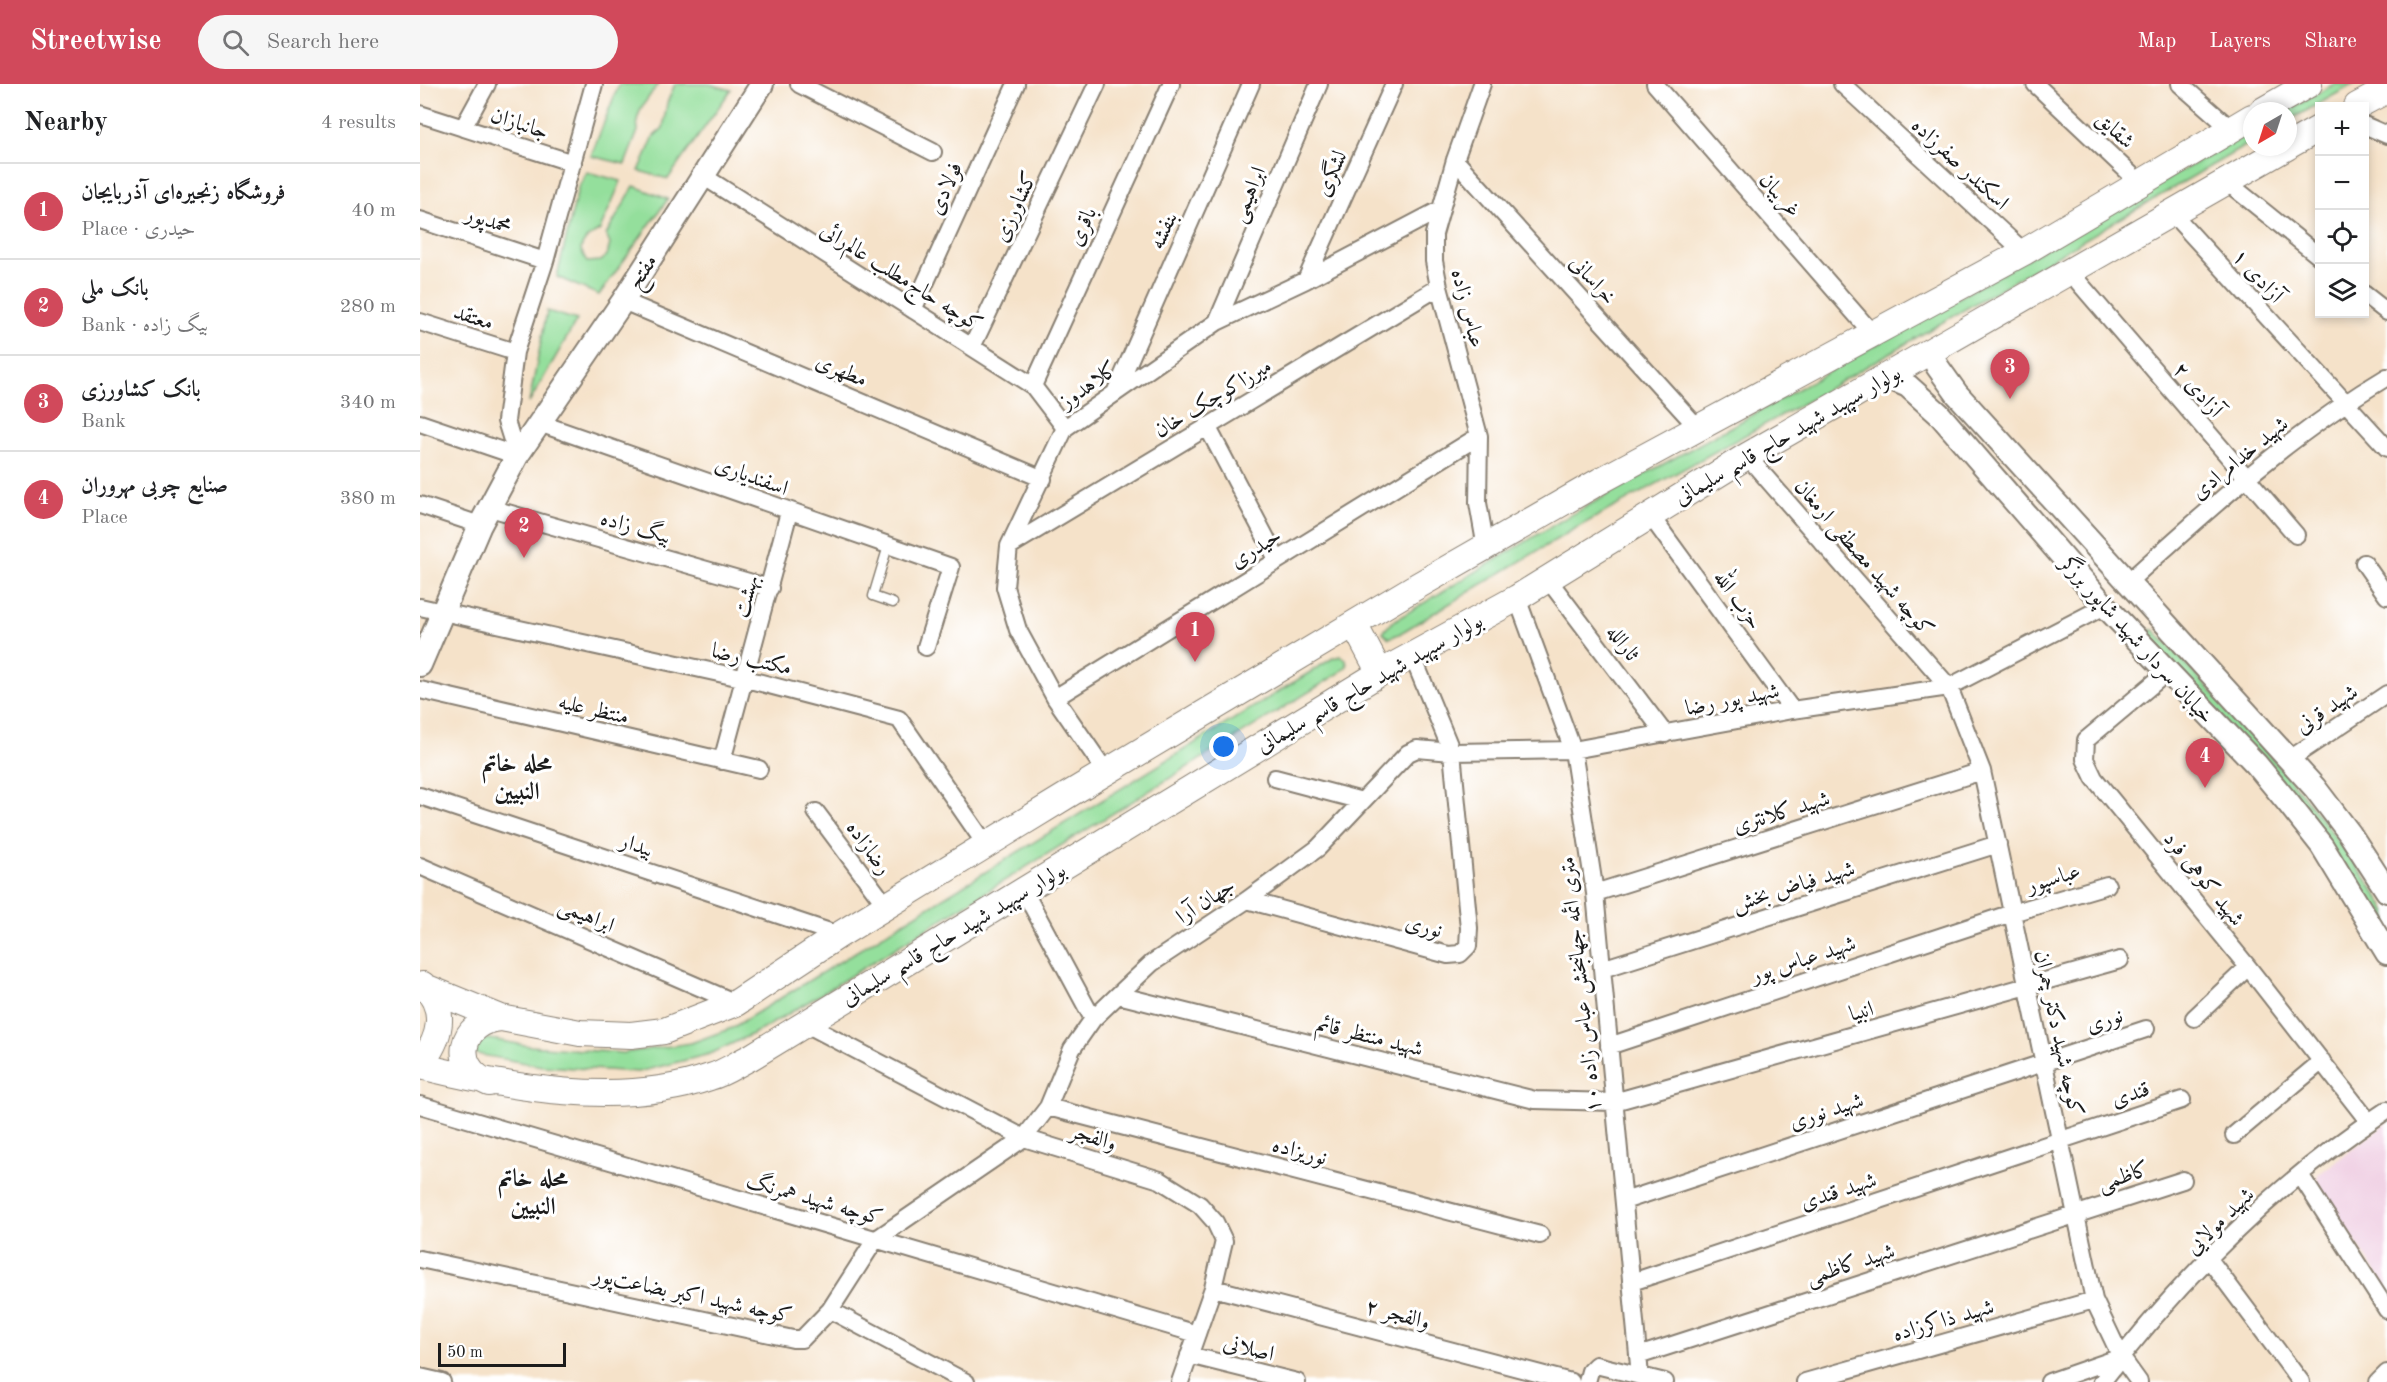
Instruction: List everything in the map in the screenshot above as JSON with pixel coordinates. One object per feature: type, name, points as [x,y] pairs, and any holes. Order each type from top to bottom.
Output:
[{"type":"main road","name":"مفتح","points":[[420,665],[485,516],[517,456],[623,301],[762,84]]},
{"type":"main road","points":[[2278,102],[2309,84]]},
{"type":"main road","points":[[2364,102],[2387,90]]},
{"type":"main road","name":"بولوار سپهبد شهید حاج قاسم سلیمانی","points":[[423,985],[501,1018],[580,1033],[631,1035],[664,1031],[736,1003],[839,935],[1354,624],[1600,481],[2024,252],[2242,123]]},
{"type":"main road","name":"بولوار سپهبد شهید حاج قاسم سلیمانی","points":[[2297,141],[2315,130]]},
{"type":"main road","name":"بولوار سپهبد شهید حاج قاسم سلیمانی","points":[[420,1065],[491,1083],[595,1092],[634,1092],[675,1087],[712,1077],[751,1057],[1380,673],[1517,598],[1747,456],[2272,156]]},
{"type":"main road","name":"خیابان سردار شهید شاپور برزگر","points":[[1931,350],[1937,366],[1957,394],[2290,759],[2350,834],[2387,891]]},
{"type":"main road","name":"خیابان سردار شهید شاپور برزگر","points":[[1887,376],[1908,386],[1939,414],[2105,606],[2166,673],[2256,764],[2322,846],[2387,953]]},
{"type":"main road","points":[[1939,414],[1940,399],[1944,394],[1957,394]]},
{"type":"main road","points":[[2105,606],[2128,582]]},
{"type":"main road","points":[[1354,624],[1380,673]]},
{"type":"main road","points":[[420,1065],[436,1042],[440,1028],[439,1013],[434,999],[423,985]]},
{"type":"main road","points":[[491,1083],[479,1079],[470,1070],[465,1059],[464,1046],[468,1034],[477,1025],[488,1019],[501,1018]]},
{"type":"street","points":[[463,128],[487,84]]},
{"type":"street","points":[[517,456],[506,421],[515,352],[545,261],[594,84]]},
{"type":"street","points":[[799,84],[933,152]]},
{"type":"street","name":"فولادی","points":[[914,310],[1016,84]]},
{"type":"street","name":"کشاورزی","points":[[972,347],[1096,84]]},
{"type":"street","name":"باقری","points":[[1033,386],[1171,84]]},
{"type":"street","name":"بنفشه","points":[[1114,394],[1251,84]]},
{"type":"street","name":"ابراهیمی","points":[[1217,322],[1319,84]]},
{"type":"street","name":"لشگری","points":[[1306,280],[1394,84]]},
{"type":"street","name":"عباس زاده","points":[[1482,84],[1455,160],[1434,234],[1434,261],[1479,436],[1478,502],[1486,548]]},
{"type":"street","name":"غریبان","points":[[1655,84],[1872,333]]},
{"type":"street","name":"اسکندر صفرزاده","points":[[1842,84],[2024,252]]},
{"type":"street","name":"شقایق","points":[[2035,84],[2139,182]]},
{"type":"street","points":[[2180,84],[2242,123]]},
{"type":"street","name":"جانبازان","points":[[420,114],[573,163]]},
{"type":"street","points":[[2369,127],[2387,135]]},
{"type":"street","name":"خراسانی","points":[[1455,160],[1699,429]]},
{"type":"street","name":"کوچه حاج‌مطلب عالم‌رائی","points":[[703,176],[1033,386],[1065,428]]},
{"type":"street","points":[[2227,182],[2315,254]]},
{"type":"street","name":"کلاهدوز","points":[[1106,772],[1055,698],[1018,630],[1005,587],[1009,546],[1043,479],[1065,428],[1217,322],[1306,280],[1441,209]]},
{"type":"street","name":"آزادی ۱","points":[[2172,213],[2387,448]]},
{"type":"street","name":"محمدپور","points":[[420,220],[545,261]]},
{"type":"street","name":"آزادی ۲","points":[[2069,271],[2296,535]]},
{"type":"street","name":"میرزاکوچک خان","points":[[1009,546],[1439,287]]},
{"type":"street","points":[[2369,298],[2387,312]]},
{"type":"street","name":"مطهری","points":[[623,301],[1043,479]]},
{"type":"street","name":"معتقد","points":[[420,322],[515,352]]},
{"type":"street","name":"شهید خدامرادی","points":[[2128,582],[2244,477],[2345,402],[2387,378]]},
{"type":"street","points":[[468,439],[494,434],[506,421]]},
{"type":"street","points":[[420,423],[517,456]]},
{"type":"street","name":"اسفندیاری","points":[[539,423],[951,567],[926,647]]},
{"type":"street","points":[[1207,426],[1277,559]]},
{"type":"street","name":"حیدری","points":[[1055,698],[1479,436]]},
{"type":"street","name":"کوچه شهید مصطفی ارمغان","points":[[1747,456],[1949,687]]},
{"type":"street","name":"بیگ زاده","points":[[420,505],[485,516],[770,588]]},
{"type":"street","name":"بهشت","points":[[722,761],[746,679],[789,512]]},
{"type":"street","name":"حزب الله","points":[[1650,515],[1792,710]]},
{"type":"street","points":[[2364,563],[2387,596]]},
{"type":"street","name":"ثارالله","points":[[1547,578],[1665,734]]},
{"type":"street","name":"۱۰ متری ائمه جهانبخش عباس زاده","points":[[1517,598],[1573,750],[1595,893],[1641,1376]]},
{"type":"street","name":"شهید پور رضا","points":[[1452,752],[1573,750],[1792,710],[1949,687],[2105,606]]},
{"type":"street","name":"مکتب رضا","points":[[420,607],[443,614],[746,679],[899,719],[986,845]]},
{"type":"street","points":[[1412,655],[1452,752]]},
{"type":"street","name":"شهید کوهی فرد","points":[[2166,673],[2086,740],[2085,759],[2094,778],[2248,967],[2369,1122]]},
{"type":"street","name":"کوچه شهید دکتر چمران","points":[[1949,687],[1982,771],[2094,1300],[2121,1358],[2139,1382]]},
{"type":"street","name":"منتظر علیه","points":[[420,690],[759,769]]},
{"type":"street","name":"شهید قرنی","points":[[2290,759],[2387,694]]},
{"type":"street","name":"جهان آرا","points":[[875,1240],[1024,1138],[1048,1107],[1072,1049],[1093,1019],[1161,957],[1247,900],[1318,848],[1408,753],[1417,749],[1452,752]]},
{"type":"street","name":"نوری","points":[[1247,900],[1448,955],[1460,954],[1468,946],[1469,928],[1452,752]]},
{"type":"street","name":"شهید کلانتری","points":[[1595,893],[1982,771]]},
{"type":"street","points":[[1275,778],[1362,801]]},
{"type":"street","name":"بیدار","points":[[420,796],[839,935]]},
{"type":"street","name":"رضازاده","points":[[816,812],[886,908]]},
{"type":"street","name":"شهید فیاض بخش","points":[[1602,969],[1998,844]]},
{"type":"street","name":"ابراهیمی","points":[[420,866],[736,1003]]},
{"type":"street","name":"عباسپور","points":[[2012,913],[2107,885]]},
{"type":"street","points":[[1024,891],[1093,1019]]},
{"type":"street","name":"شهید عباس پور","points":[[1609,1046],[2012,913]]},
{"type":"street","name":"انبیا","points":[[1614,1102],[2120,960]]},
{"type":"street","points":[[2194,1018],[2248,967]]},
{"type":"street","name":"شهید منتظر قائم","points":[[1118,995],[1535,1100],[1614,1102]]},
{"type":"street","name":"والفجر","points":[[804,1023],[1024,1138],[1160,1180],[1200,1205],[1215,1222],[1224,1241],[1213,1288],[1180,1382]]},
{"type":"street","name":"نوری","points":[[2043,1063],[2146,1029]]},
{"type":"street","points":[[2234,1135],[2322,1061]]},
{"type":"street","name":"شهید نوری","points":[[1624,1201],[2043,1063]]},
{"type":"street","name":"قندی","points":[[2059,1141],[2182,1100]]},
{"type":"street","name":"کوچه شهید همرنگ","points":[[420,1105],[1197,1334]]},
{"type":"street","name":"نوریزاده","points":[[1048,1107],[1540,1236]]},
{"type":"street","name":"شهید مولایی","points":[[2102,1382],[2209,1258],[2301,1176],[2387,1110]]},
{"type":"street","name":"شهید قندی","points":[[1632,1282],[2059,1141]]},
{"type":"street","points":[[2301,1176],[2387,1310]]},
{"type":"street","name":"کاظمی","points":[[2076,1214],[2183,1180]]},
{"type":"street","name":"شهید کاظمی","points":[[1638,1356],[2076,1214]]},
{"type":"street","name":"کوچه شهید اکبر بضاعت‌پور","points":[[420,1259],[793,1339],[802,1339],[830,1310],[875,1240]]},
{"type":"street","points":[[2209,1258],[2301,1382]]},
{"type":"street","name":"والفجر ۲","points":[[1213,1288],[1571,1382]]},
{"type":"street","name":"شهید ذاکرزاده","points":[[1805,1382],[2094,1300]]},
{"type":"street","points":[[830,1310],[966,1382]]},
{"type":"street","name":"اصلانی","points":[[1189,1355],[1297,1382]]},
{"type":"street","points":[[2049,1382],[2121,1358]]},
{"type":"street","points":[[1587,1382],[1590,1371],[1596,1365],[1665,1382]]},
{"type":"street","points":[[2378,1382],[2387,1373]]},
{"type":"street","points":[[420,1377],[442,1382]]},
{"type":"lane","points":[[888,546],[873,596],[893,603]]},
{"type":"shaded area","points":[[2387,1123],[2387,1289],[2317,1183],[2318,1175]]},
{"type":"green space","points":[[619,84],[658,84],[641,108],[637,120],[638,131],[625,164],[591,156]]},
{"type":"green space","points":[[675,84],[709,84],[731,90],[668,179],[639,171],[654,136],[663,128],[667,103]]},
{"type":"green space","points":[[2334,84],[2354,84],[2322,102],[2315,102],[2315,106],[2297,116],[2297,105]]},
{"type":"green space","points":[[2243,136],[2243,147],[1809,400],[1569,532],[1399,634],[1389,638],[1383,632],[1392,622],[1562,520],[1763,409]]},
{"type":"green space","points":[[587,172],[621,181],[600,230],[586,239],[582,245],[581,250],[587,262],[601,261],[607,255],[610,244],[606,235],[634,186],[668,199],[599,295],[557,277],[578,188]]},
{"type":"green space","points":[[547,311],[577,320],[529,403]]},
{"type":"green space","points":[[2148,630],[2154,630],[2230,711],[2325,823],[2380,900],[2387,914],[2387,937],[2146,633]]},
{"type":"green space","points":[[1340,656],[1346,659],[1347,666],[1338,674],[818,996],[763,1029],[710,1054],[638,1072],[542,1066],[476,1054],[477,1040],[490,1039],[530,1046],[623,1053],[691,1043],[732,1028],[1333,658]]},
{"type":"place","name":"بانک کشاورزی","points":[[2010,399]]},
{"type":"place","name":"بانک ملی","points":[[524,558]]},
{"type":"place","name":"فروشگاه زنجیره‌ای آذربایجان","points":[[1195,662]]},
{"type":"place","name":"صنایع چوبی مهروران","points":[[2205,788]]},
{"type":"district","name":"محله خاتم النبیین","points":[[517,777]]},
{"type":"district","name":"محله خاتم النبیین","points":[[533,1192]]}]
